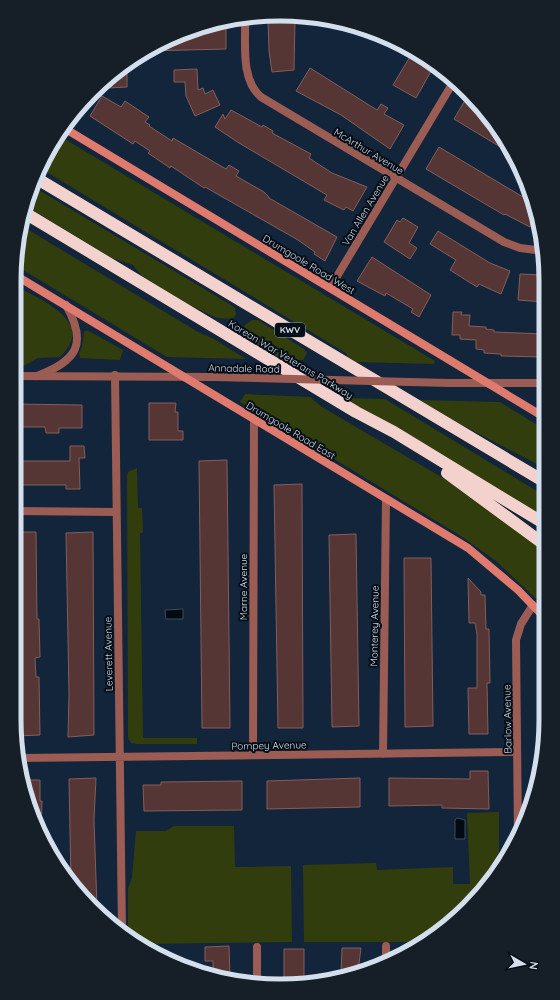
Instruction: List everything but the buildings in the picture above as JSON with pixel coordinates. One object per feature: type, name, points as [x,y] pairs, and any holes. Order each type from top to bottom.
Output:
[{"type":"highway","name":"KWV","points":[[41,181],[539,478]]},
{"type":"highway","name":"Korean War Veterans Parkway","points":[[29,215],[356,412],[394,432],[539,520]]},
{"type":"highway","points":[[356,412],[445,472],[539,540]]},
{"type":"main road","name":"Drumgoole Road West","points":[[70,129],[539,414]]},
{"type":"main road","name":"Drumgoole Road East","points":[[21,278],[468,548],[502,576],[539,612]]},
{"type":"street","name":"McArthur Avenue","points":[[245,23],[247,75],[251,87],[256,92],[395,178],[504,242],[520,248],[537,250]]},
{"type":"street","name":"Van Allen Avenue","points":[[330,288],[451,85]]},
{"type":"street","points":[[36,376],[66,362],[74,351],[78,331],[66,305]]},
{"type":"street","name":"Annadale Road","points":[[21,376],[115,375],[539,383]]},
{"type":"street","name":"Leverett Avenue","points":[[115,375],[122,925]]},
{"type":"street","name":"Marne Avenue","points":[[253,755],[254,419]]},
{"type":"street","name":"Monterey Avenue","points":[[383,754],[386,499]]},
{"type":"street","points":[[21,511],[116,512]]},
{"type":"street","name":"Barlow Avenue","points":[[518,822],[516,640],[522,624],[533,605]]},
{"type":"street","name":"Pompey Avenue","points":[[24,758],[517,752]]},
{"type":"street","points":[[386,946],[386,956]]},
{"type":"street","points":[[256,947],[257,978]]},
{"type":"green space","points":[[64,138],[435,361],[434,364],[356,362],[347,356],[346,353],[45,171]]},
{"type":"green space","points":[[38,189],[226,302],[235,308],[236,315],[233,319],[217,318],[189,305],[142,276],[133,265],[112,258],[31,209]]},
{"type":"green space","points":[[26,228],[198,332],[214,339],[246,359],[167,357],[22,269]]},
{"type":"green space","points":[[21,288],[50,305],[61,314],[69,323],[72,333],[70,344],[60,357],[38,358],[22,367]]},
{"type":"green space","points":[[252,320],[258,320],[304,349],[307,353],[303,360],[283,360],[247,338],[243,329],[245,325]]},
{"type":"green space","points":[[87,330],[123,350],[120,360],[80,358],[79,353],[82,347],[84,332]]},
{"type":"green space","points":[[245,394],[310,397],[322,407],[460,488],[539,546],[539,601],[496,561],[461,536],[240,402]]},
{"type":"green space","points":[[340,398],[385,399],[539,492],[539,516]]},
{"type":"green space","points":[[420,400],[500,402],[539,426],[539,465],[456,422]]},
{"type":"green space","points":[[137,468],[138,508],[142,508],[143,533],[140,533],[143,738],[197,738],[197,744],[137,744],[131,743],[128,738],[127,476],[128,472]]},
{"type":"green space","points":[[499,812],[499,858],[475,891],[451,915],[413,942],[304,942],[303,865],[376,863],[377,870],[453,867],[453,884],[470,884],[467,813]]},
{"type":"green space","points":[[174,826],[234,826],[235,867],[291,866],[292,942],[150,944],[128,929],[128,889],[132,877],[136,831],[166,831]]},
{"type":"shaded area","points":[[183,609],[183,619],[166,619],[165,610]]},
{"type":"shaded area","points":[[457,818],[465,820],[465,839],[455,839],[455,820]]}]
